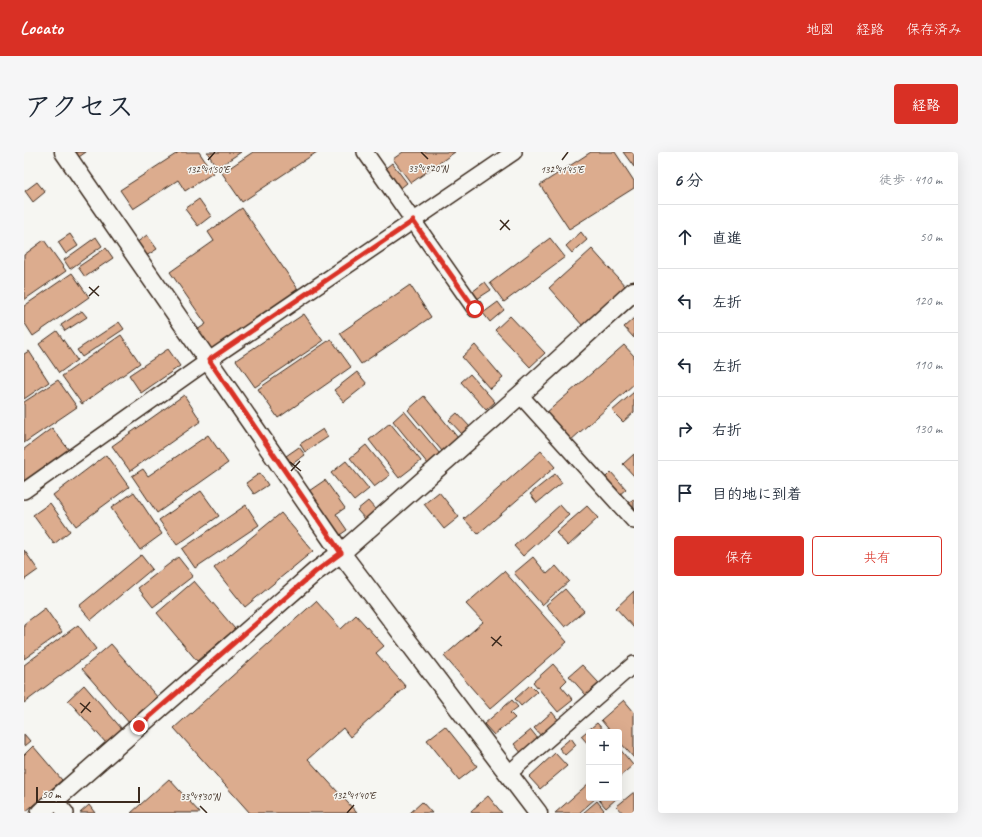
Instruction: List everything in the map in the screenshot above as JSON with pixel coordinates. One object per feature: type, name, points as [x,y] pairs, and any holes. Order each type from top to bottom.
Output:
[{"type":"street","points":[[64,152],[341,553],[538,813]]},
{"type":"street","points":[[365,152],[475,309]]},
{"type":"street","points":[[24,491],[209,360],[514,152]]},
{"type":"street","points":[[40,813],[61,806],[315,572],[341,553],[634,291]]},
{"type":"street","points":[[520,394],[634,521]]},
{"type":"street","points":[[508,774],[634,664]]},
{"type":"building","points":[[71,152],[86,152],[76,159]]},
{"type":"building","points":[[179,152],[199,152],[213,173],[185,191],[178,180],[133,209],[120,190]]},
{"type":"building","points":[[207,152],[241,152],[217,168]]},
{"type":"building","points":[[253,152],[317,152],[242,202],[222,173]]},
{"type":"building","points":[[403,152],[455,152],[411,183],[393,159]]},
{"type":"building","points":[[591,152],[615,152],[634,181],[634,188],[569,229],[540,185]]},
{"type":"building","points":[[623,152],[634,152],[634,167]]},
{"type":"building","points":[[392,163],[407,183],[397,191],[382,171]]},
{"type":"building","points":[[37,182],[45,192],[33,202],[25,191]]},
{"type":"building","points":[[199,199],[211,216],[198,226],[185,209]]},
{"type":"building","points":[[242,208],[300,292],[212,352],[197,330],[206,324],[170,272],[214,241],[208,232]]},
{"type":"building","points":[[581,232],[587,240],[572,253],[566,246]]},
{"type":"building","points":[[70,234],[78,246],[66,254],[58,242]]},
{"type":"building","points":[[147,235],[157,249],[146,256],[136,243]]},
{"type":"building","points":[[96,237],[102,246],[70,269],[64,260]]},
{"type":"building","points":[[550,238],[565,257],[504,302],[490,283]]},
{"type":"building","points":[[44,240],[66,271],[24,300],[24,255]]},
{"type":"building","points":[[106,248],[113,258],[85,277],[78,267]]},
{"type":"building","points":[[592,249],[626,287],[583,326],[549,288]]},
{"type":"building","points":[[72,273],[89,297],[33,336],[24,322],[24,306]]},
{"type":"building","points":[[485,282],[491,290],[477,299],[472,292]]},
{"type":"building","points":[[410,285],[431,317],[361,364],[340,333]]},
{"type":"building","points":[[498,302],[504,310],[490,322],[483,313]]},
{"type":"building","points":[[82,311],[87,317],[65,331],[61,325]]},
{"type":"building","points":[[304,314],[323,341],[255,387],[236,360]]},
{"type":"building","points":[[510,316],[545,353],[530,367],[495,330]]},
{"type":"building","points":[[634,318],[634,338],[624,327]]},
{"type":"building","points":[[119,322],[124,329],[82,357],[77,350]]},
{"type":"building","points":[[57,331],[77,360],[59,373],[39,344]]},
{"type":"building","points":[[121,335],[140,363],[82,404],[62,376]]},
{"type":"building","points":[[331,339],[351,367],[278,418],[258,389]]},
{"type":"building","points":[[475,345],[503,378],[490,389],[462,357]]},
{"type":"building","points":[[624,345],[634,356],[634,384],[570,441],[546,413]]},
{"type":"building","points":[[168,349],[180,366],[141,393],[129,375]]},
{"type":"building","points":[[29,351],[49,382],[24,399],[24,354]]},
{"type":"building","points":[[357,372],[367,384],[344,402],[334,390]]},
{"type":"building","points":[[470,374],[495,402],[486,410],[461,382]]},
{"type":"building","points":[[58,380],[77,407],[24,443],[24,402]]},
{"type":"building","points":[[634,392],[634,412],[623,422],[612,411]]},
{"type":"building","points":[[184,395],[201,421],[130,471],[112,446]]},
{"type":"building","points":[[424,396],[458,438],[442,451],[408,410]]},
{"type":"building","points":[[404,411],[440,454],[428,464],[393,421]]},
{"type":"building","points":[[457,413],[471,428],[463,435],[449,420]]},
{"type":"building","points":[[390,423],[421,461],[399,478],[369,440]]},
{"type":"building","points":[[52,428],[69,450],[24,483],[24,449]]},
{"type":"building","points":[[323,429],[328,437],[305,452],[300,444]]},
{"type":"building","points":[[208,435],[228,463],[157,513],[132,476],[143,469],[148,476]]},
{"type":"building","points":[[366,445],[390,475],[374,487],[350,458]]},
{"type":"building","points":[[299,447],[305,455],[292,464],[286,456]]},
{"type":"building","points":[[541,451],[555,467],[478,534],[464,519]]},
{"type":"building","points":[[634,454],[634,476],[623,464]]},
{"type":"building","points":[[106,455],[129,487],[76,526],[53,495]]},
{"type":"building","points":[[346,461],[369,489],[354,501],[331,473]]},
{"type":"building","points":[[611,472],[626,489],[618,496],[603,480]]},
{"type":"building","points":[[260,473],[268,485],[254,494],[246,483]]},
{"type":"building","points":[[555,474],[562,483],[537,503],[530,494]]},
{"type":"building","points":[[325,480],[345,508],[336,514],[347,530],[337,537],[306,493]]},
{"type":"building","points":[[201,491],[219,516],[177,545],[159,520]]},
{"type":"building","points":[[134,492],[162,534],[140,550],[111,508]]},
{"type":"building","points":[[439,492],[459,517],[444,529],[424,504]]},
{"type":"building","points":[[634,499],[634,515],[626,506]]},
{"type":"building","points":[[368,501],[376,510],[365,519],[357,510]]},
{"type":"building","points":[[50,503],[70,531],[54,544],[33,515]]},
{"type":"building","points":[[246,505],[259,525],[195,568],[182,549]]},
{"type":"building","points":[[560,505],[569,515],[523,556],[514,546]]},
{"type":"building","points":[[587,506],[598,518],[568,546],[556,533]]},
{"type":"building","points":[[281,513],[313,551],[245,607],[214,568]]},
{"type":"building","points":[[24,550],[38,570],[24,580]]},
{"type":"building","points":[[141,555],[152,569],[91,620],[79,606]]},
{"type":"building","points":[[178,557],[193,576],[153,607],[138,588]]},
{"type":"building","points":[[533,557],[547,574],[556,566],[569,581],[542,605],[514,573]]},
{"type":"building","points":[[504,571],[567,642],[490,709],[444,656],[483,622],[466,604]]},
{"type":"building","points":[[194,581],[235,629],[197,661],[157,613]]},
{"type":"building","points":[[565,589],[584,611],[565,627],[546,605]]},
{"type":"building","points":[[634,591],[634,628],[616,608]]},
{"type":"building","points":[[316,601],[341,629],[356,615],[384,646],[376,653],[406,687],[350,737],[343,728],[308,759],[357,813],[250,813],[174,728]]},
{"type":"building","points":[[45,608],[62,632],[24,659],[24,624]]},
{"type":"building","points":[[78,625],[96,649],[24,703],[24,665]]},
{"type":"building","points":[[111,644],[159,699],[130,724],[82,669]]},
{"type":"building","points":[[553,664],[567,680],[561,686],[573,700],[558,712],[533,682]]},
{"type":"building","points":[[582,665],[599,683],[586,695],[569,676]]},
{"type":"building","points":[[84,685],[122,729],[106,743],[68,700]]},
{"type":"building","points":[[530,685],[537,692],[521,706],[515,699]]},
{"type":"building","points":[[512,700],[518,707],[510,713],[515,718],[494,735],[484,724]]},
{"type":"building","points":[[624,700],[634,712],[634,758],[622,744],[622,729],[608,729],[601,720]]},
{"type":"building","points":[[552,712],[560,722],[542,737],[534,728]]},
{"type":"building","points":[[597,723],[602,729],[590,729]]},
{"type":"building","points":[[445,726],[477,766],[459,780],[427,740]]},
{"type":"building","points":[[531,730],[539,740],[522,754],[514,744]]},
{"type":"building","points":[[586,732],[586,742],[581,736]]},
{"type":"building","points":[[24,734],[30,741],[24,746]]},
{"type":"building","points":[[571,738],[576,745],[565,755],[559,748]]},
{"type":"building","points":[[33,746],[62,780],[24,813],[24,755]]},
{"type":"building","points":[[622,752],[633,765],[622,774]]},
{"type":"building","points":[[555,753],[567,766],[540,789],[529,777]]},
{"type":"building","points":[[169,779],[200,813],[131,813]]},
{"type":"building","points":[[586,786],[586,801],[593,801],[579,813],[555,813]]},
{"type":"building","points":[[634,792],[634,813],[623,813],[617,806]]},
{"type":"building","points":[[488,796],[502,813],[472,813],[471,811]]},
{"type":"building","points":[[597,801],[604,810],[601,813],[583,813]]},
{"type":"building","points":[[600,801],[614,801],[606,808]]},
{"type":"building","points":[[422,802],[432,813],[410,813]]},
{"type":"building","points":[[89,805],[95,813],[80,813]]},
{"type":"route","points":[[139,726],[315,572],[341,553],[209,360],[413,221],[475,309]]}]
